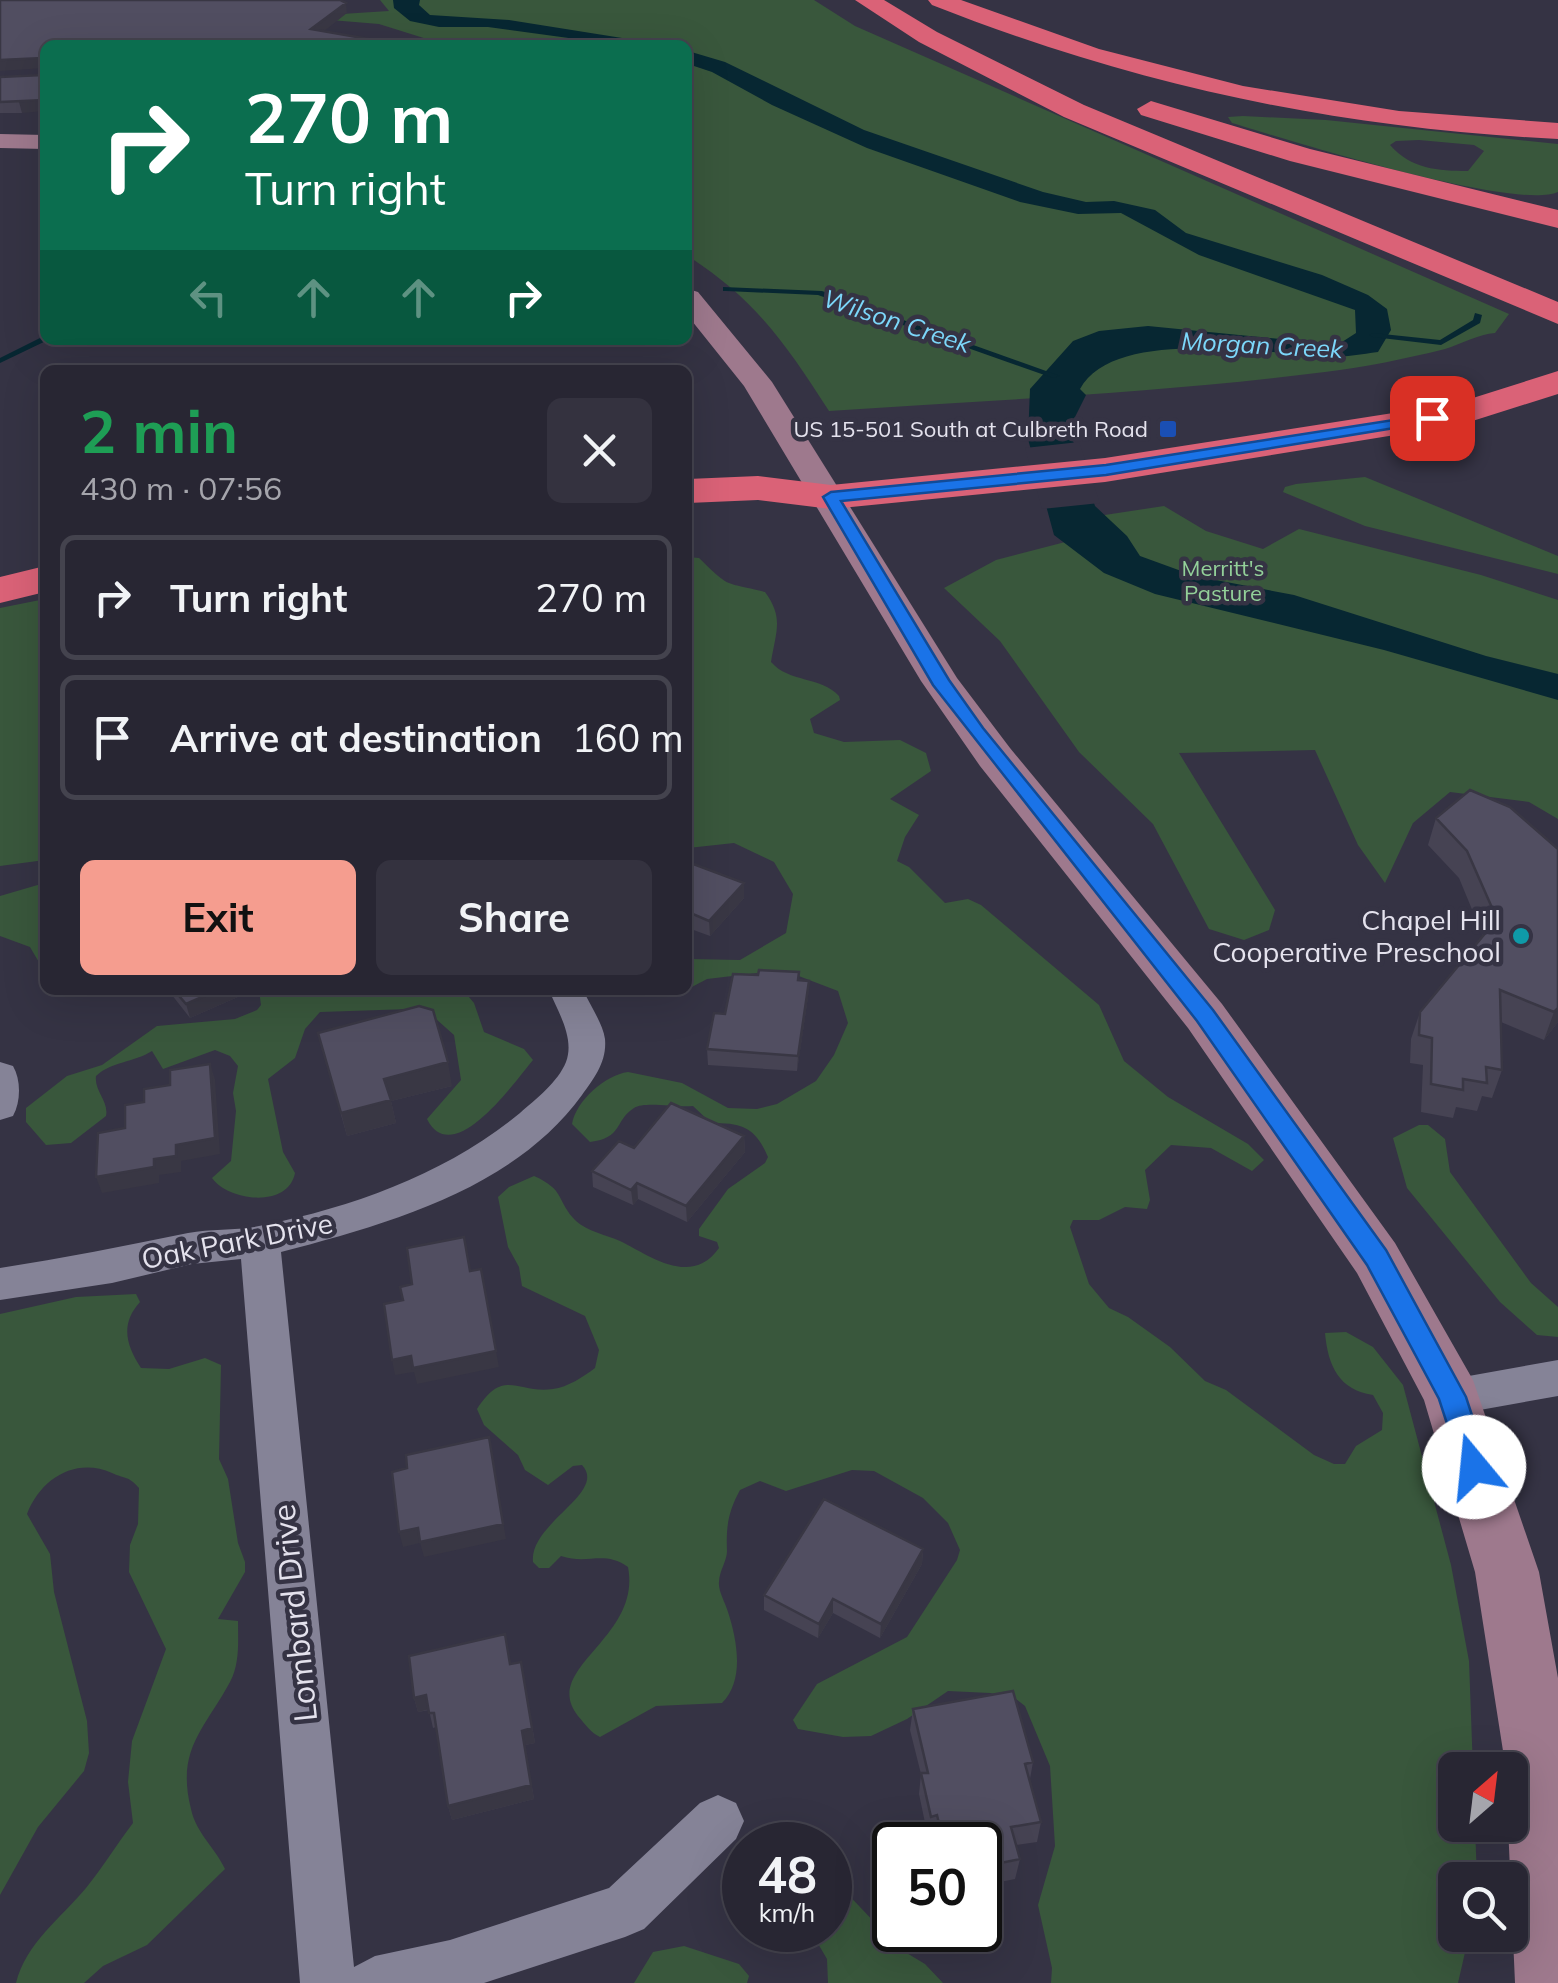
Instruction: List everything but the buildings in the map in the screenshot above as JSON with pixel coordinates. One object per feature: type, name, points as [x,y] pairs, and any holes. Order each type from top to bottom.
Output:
[{"type":"highway","points":[[867,0],[928,37],[1074,111],[1558,314]]},
{"type":"highway","points":[[907,0],[958,30],[1088,87]]},
{"type":"highway","points":[[940,0],[1071,50],[1204,88],[1382,119],[1558,132]]},
{"type":"highway","points":[[987,66],[1087,107],[1226,153],[1396,200],[1558,236]]},
{"type":"highway","points":[[1123,99],[1300,155],[1558,218]]},
{"type":"highway","points":[[1478,410],[1558,382]]},
{"type":"highway","points":[[692,491],[758,488],[831,497],[911,490],[1156,462],[1478,410],[1558,410]]},
{"type":"highway","points":[[692,520],[768,518],[831,497]]},
{"type":"highway","points":[[0,561],[40,551]]},
{"type":"highway","points":[[0,590],[40,580]]},
{"type":"main road","points":[[0,141],[40,142]]},
{"type":"main road","points":[[692,303],[757,382],[831,497],[940,681],[984,742],[1205,1016],[1376,1258],[1452,1397],[1507,1572],[1540,1768],[1552,1983]]},
{"type":"street","name":"Oak Park Drive","points":[[0,1284],[112,1267],[192,1248],[260,1242],[357,1217],[457,1176],[509,1143],[556,1103],[584,1065],[587,1038],[568,995]]},
{"type":"street","points":[[0,1075],[0,1106]]},
{"type":"street","name":"Lombard Drive","points":[[260,1242],[328,1983]]},
{"type":"street","points":[[1452,1397],[1558,1378]]},
{"type":"street","points":[[374,1983],[450,1968],[625,1910],[718,1822]]},
{"type":"green space","points":[[380,0],[814,0],[855,26],[1509,314],[1495,333],[1430,353],[1340,370],[1139,391],[829,411],[768,325],[733,290],[692,259],[692,40],[430,40],[379,24],[294,17],[389,11]]},
{"type":"green space","points":[[1228,117],[1326,120],[1558,144],[1558,192],[1496,192],[1450,183],[1300,144],[1232,123]],"holes":[[[1419,140],[1474,145],[1484,151],[1468,171],[1426,167],[1407,159],[1390,145]]]},
{"type":"green space","points":[[1365,477],[1558,556],[1558,574],[1365,526],[1283,492],[1285,487],[1296,484]]},
{"type":"green space","name":"Merritt's Pasture","points":[[1164,506],[1206,531],[1263,549],[1299,529],[1481,575],[1558,600],[1558,819],[1529,802],[1450,792],[1413,823],[1385,883],[1358,845],[1315,750],[1179,753],[1275,910],[1269,930],[1244,940],[1209,929],[1153,824],[1079,752],[1000,641],[944,588],[996,560],[1073,540],[1052,523]]},
{"type":"green space","points":[[692,557],[699,558],[729,583],[765,592],[777,617],[771,662],[778,669],[823,685],[839,696],[840,700],[810,719],[814,733],[844,742],[900,740],[926,753],[931,771],[890,799],[919,815],[905,837],[897,861],[909,867],[945,903],[968,899],[981,905],[1099,1005],[1124,1061],[1168,1097],[1248,1144],[1264,1160],[1252,1171],[1211,1148],[1171,1145],[1145,1170],[1150,1200],[1147,1209],[1125,1207],[1099,1220],[1073,1220],[1070,1227],[1089,1284],[1109,1308],[1170,1347],[1205,1381],[1226,1390],[1314,1455],[1334,1464],[1345,1464],[1356,1446],[1382,1430],[1383,1413],[1373,1395],[1352,1388],[1337,1374],[1325,1333],[1346,1332],[1373,1347],[1403,1385],[1451,1565],[1469,1661],[1472,1752],[1438,1752],[1438,1842],[1476,1842],[1476,1862],[1438,1862],[1438,1952],[1465,1952],[1458,1983],[1051,1983],[1052,1968],[1038,1905],[1055,1846],[1050,1766],[1025,1706],[1016,1699],[990,1693],[948,1691],[907,1719],[871,1736],[843,1737],[798,1729],[793,1720],[817,1684],[907,1637],[957,1560],[960,1550],[948,1523],[923,1498],[874,1471],[852,1470],[786,1491],[760,1481],[740,1490],[729,1520],[727,1555],[719,1578],[737,1659],[734,1683],[722,1703],[656,1706],[600,1737],[578,1716],[570,1699],[572,1683],[621,1614],[628,1592],[628,1567],[603,1558],[561,1556],[549,1568],[539,1568],[533,1562],[543,1534],[577,1498],[587,1476],[582,1465],[573,1466],[548,1485],[525,1470],[518,1455],[484,1425],[477,1409],[487,1396],[503,1386],[541,1390],[570,1384],[595,1368],[599,1350],[585,1316],[522,1286],[519,1267],[508,1247],[498,1197],[509,1187],[534,1176],[556,1191],[570,1214],[586,1228],[657,1260],[696,1266],[719,1248],[717,1242],[699,1236],[699,1229],[728,1189],[765,1163],[768,1157],[753,1133],[732,1124],[711,1123],[693,1106],[639,1106],[608,1137],[590,1142],[572,1124],[585,1098],[601,1084],[628,1072],[682,1083],[728,1108],[757,1109],[777,1104],[816,1081],[834,1055],[848,1023],[838,991],[783,970],[707,979],[692,987],[692,959],[740,960],[786,933],[793,894],[774,862],[734,843],[692,848]]},
{"type":"green space","points":[[40,600],[40,861],[0,866],[0,608]]},
{"type":"green space","points":[[40,884],[40,964],[30,947],[0,936],[0,896]]},
{"type":"green space","points":[[260,995],[467,995],[484,1032],[524,1049],[533,1060],[483,1116],[452,1135],[438,1132],[427,1119],[461,1080],[454,1035],[436,1019],[410,1009],[320,1012],[305,1029],[295,1058],[268,1079],[283,1152],[295,1173],[281,1192],[257,1198],[231,1192],[212,1178],[231,1161],[236,1111],[233,1093],[238,1066],[230,1056],[215,1050],[163,1069],[152,1051],[102,1071],[96,1081],[106,1116],[71,1143],[46,1145],[26,1122],[26,1108],[67,1076],[102,1065],[157,1026],[235,1019],[261,1005]]},
{"type":"green space","points":[[1419,1125],[1428,1125],[1445,1139],[1450,1172],[1531,1283],[1558,1307],[1558,1337],[1537,1335],[1500,1302],[1407,1188],[1393,1138]]},
{"type":"green space","points":[[136,1294],[140,1302],[130,1318],[127,1335],[141,1368],[169,1369],[205,1358],[221,1365],[219,1459],[228,1479],[245,1572],[218,1619],[238,1621],[235,1667],[195,1741],[187,1788],[194,1818],[225,1869],[147,1945],[103,1966],[84,1983],[16,1983],[36,1943],[86,1888],[133,1823],[128,1782],[132,1741],[166,1649],[129,1572],[130,1545],[138,1524],[139,1488],[99,1469],[73,1469],[61,1474],[41,1490],[27,1514],[50,1554],[54,1592],[87,1721],[89,1753],[84,1771],[38,1827],[0,1895],[0,1314],[76,1297]]},
{"type":"green space","points":[[852,1899],[872,1920],[872,1952],[905,1952],[925,1964],[943,1983],[828,1983],[823,1952],[852,1952]]},
{"type":"green space","points":[[684,1946],[739,1964],[749,1976],[747,1983],[634,1983],[653,1952]]},
{"type":"water","points":[[393,0],[420,0],[419,5],[430,15],[509,20],[635,40],[583,40],[488,27],[439,27],[410,21],[394,8]]},
{"type":"water","name":"Morgan Creek","points":[[692,52],[725,62],[864,130],[1043,192],[1086,202],[1114,201],[1155,210],[1186,233],[1322,275],[1368,295],[1387,309],[1391,330],[1378,352],[1331,357],[1233,349],[1158,350],[1125,357],[1098,369],[1080,389],[1086,395],[1069,429],[1095,506],[1127,536],[1140,556],[1195,576],[1294,595],[1486,656],[1558,674],[1558,700],[1384,650],[1155,594],[1104,573],[1054,535],[1028,439],[1030,389],[1073,341],[1099,331],[1148,326],[1342,342],[1356,333],[1355,310],[1199,255],[1121,213],[1078,214],[1020,202],[867,148],[772,105],[692,65]]},
{"type":"pier","points":[[1079,442],[1100,503],[1042,509],[1025,448]]},
{"type":"waterway","name":"Wilson Creek","points":[[726,289],[819,293],[1056,376]]},
{"type":"waterway","points":[[1373,335],[1441,343],[1477,321],[1478,315]]},
{"type":"waterway","name":"Wilson Creek","points":[[0,361],[40,341]]},
{"type":"place","name":"US 15-501 South at Culbreth Road","points":[[1168,429]]},
{"type":"place","name":"Chapel Hill Cooperative Preschool","points":[[1521,936]]},
{"type":"route","points":[[1432,418],[1106,470],[831,497],[940,681],[976,732],[1205,1016],[1376,1258],[1452,1397],[1474,1467]]}]
